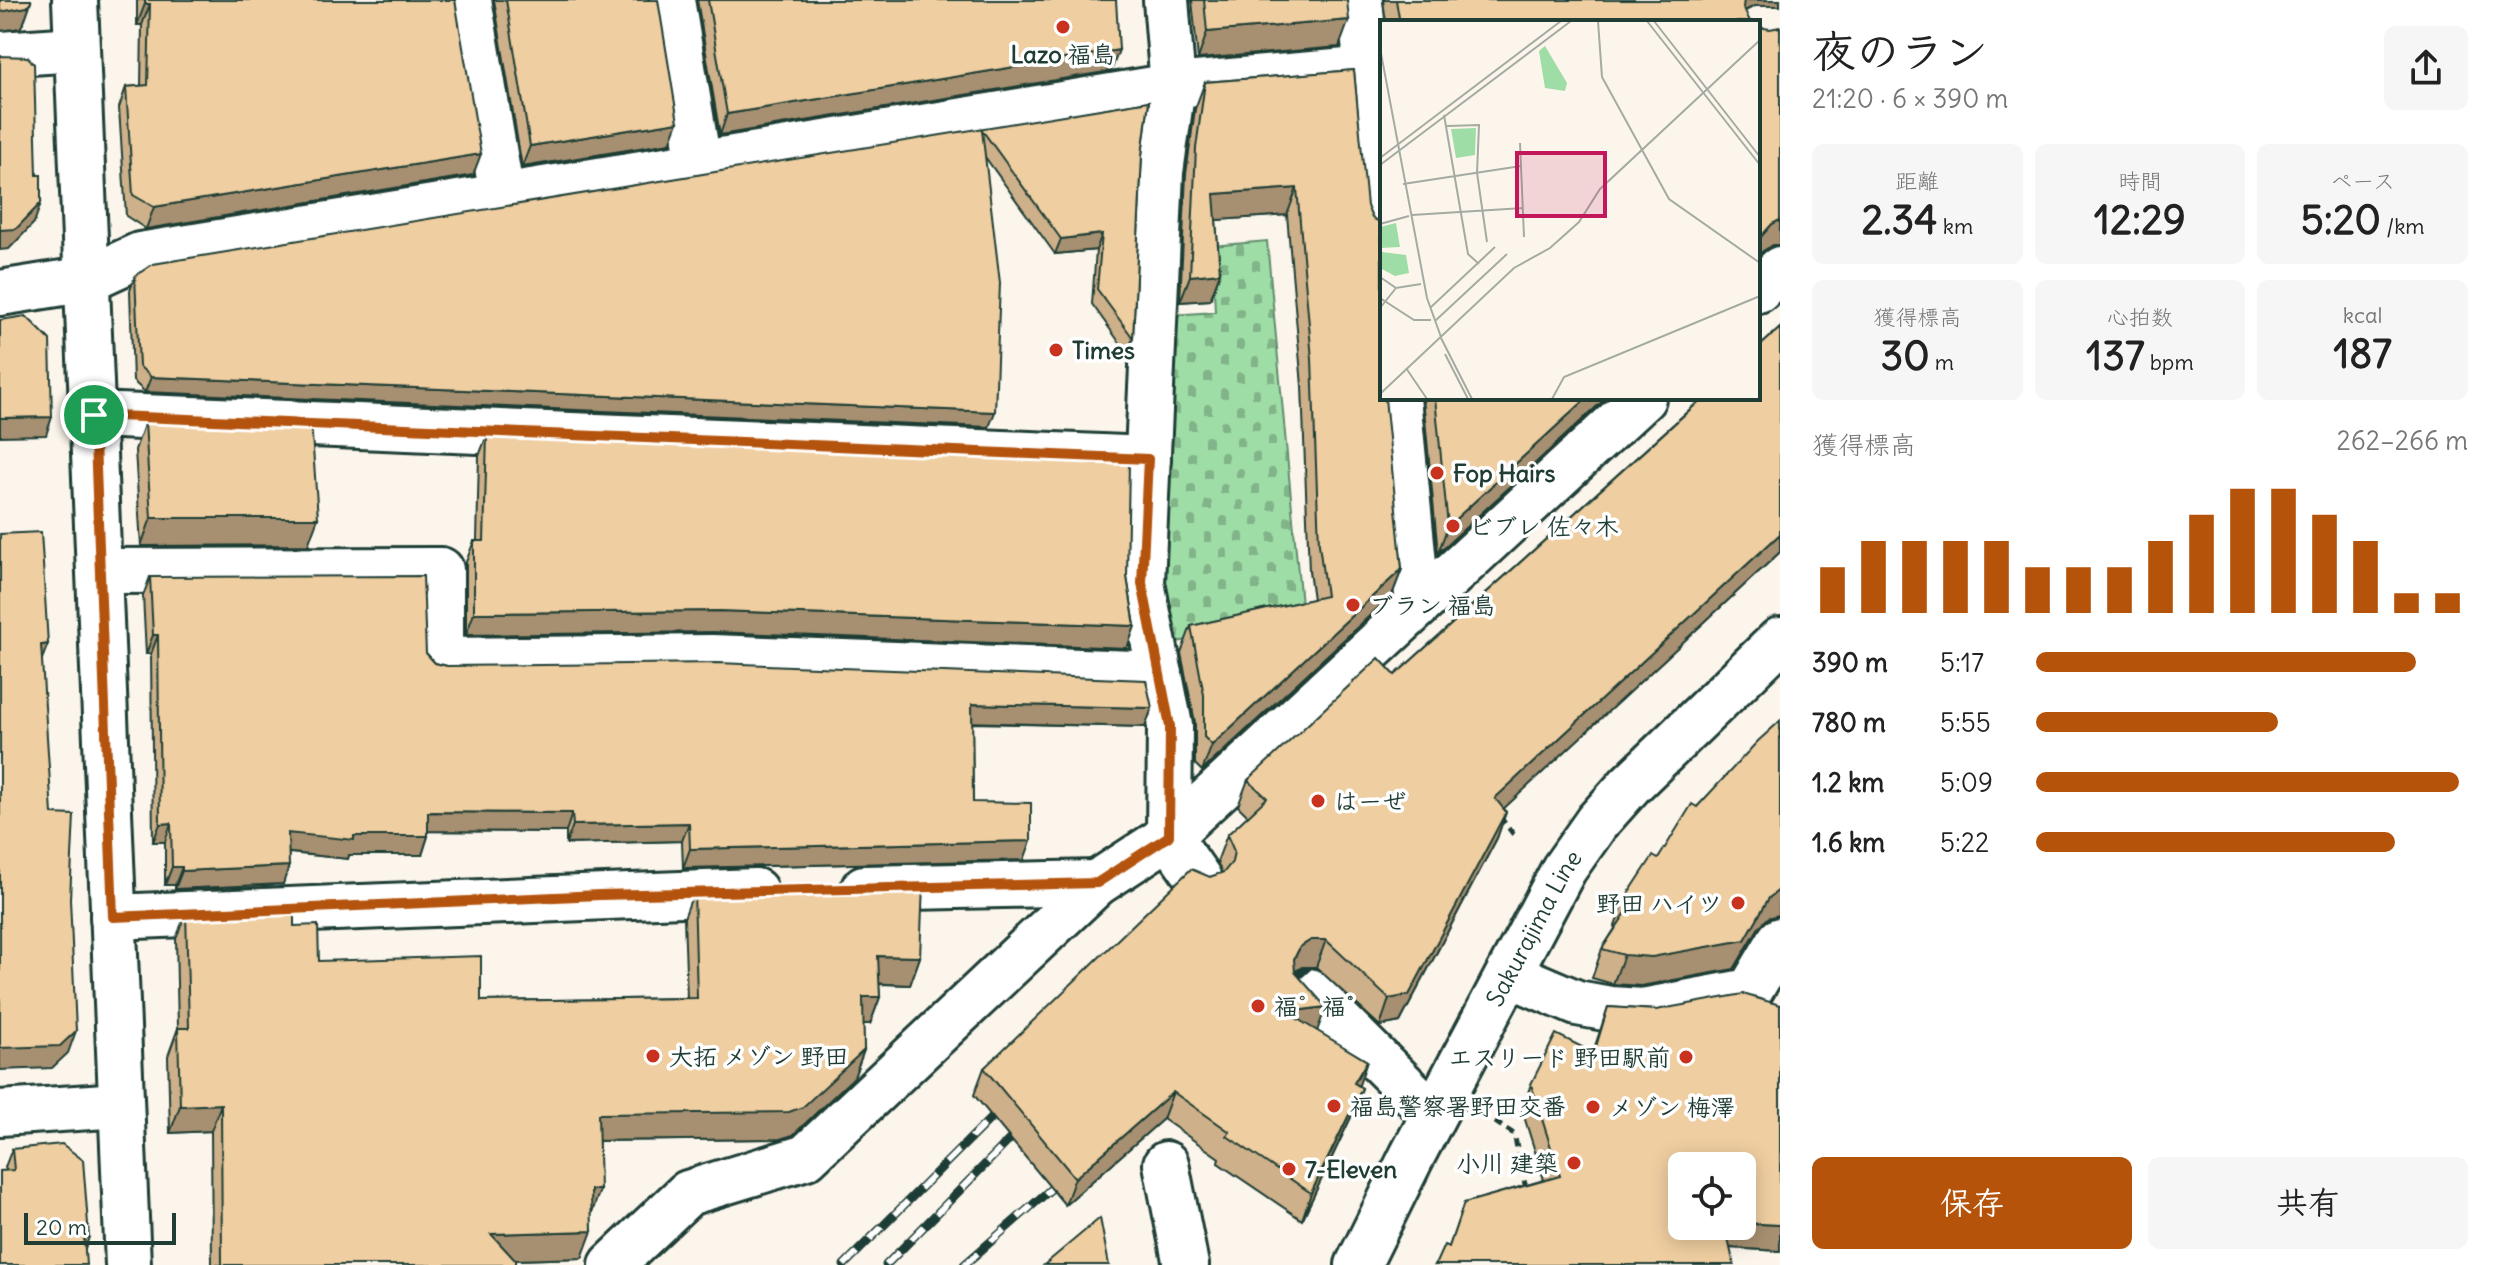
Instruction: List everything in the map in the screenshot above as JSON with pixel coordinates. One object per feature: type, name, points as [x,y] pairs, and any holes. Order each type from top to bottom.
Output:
[{"type":"street","points":[[75,0],[128,1265]]},
{"type":"street","points":[[469,0],[502,196]]},
{"type":"street","points":[[672,0],[699,164]]},
{"type":"street","points":[[1166,0],[1173,86],[1161,172],[1142,583],[1170,726],[1169,836],[1199,879]]},
{"type":"street","points":[[1360,0],[1374,68],[1380,190]]},
{"type":"street","points":[[0,54],[77,49]]},
{"type":"street","points":[[0,293],[88,279],[140,255],[1173,86],[1374,68]]},
{"type":"street","points":[[1760,288],[1780,269]]},
{"type":"street","points":[[1398,400],[1418,605]]},
{"type":"street","points":[[612,1265],[688,1193],[806,1157],[1097,883],[1169,836],[1637,401]]},
{"type":"street","points":[[94,415],[1148,459]]},
{"type":"street","points":[[100,571],[441,570],[441,660],[712,657],[1160,674]]},
{"type":"street","name":"Sakurajima Line","points":[[1358,1265],[1433,1114],[1564,869],[1597,822],[1678,737],[1780,640]]},
{"type":"street","points":[[113,917],[584,895],[1097,883]]},
{"type":"street","points":[[1509,974],[1577,1003],[1643,1011],[1750,991],[1780,940]]},
{"type":"street","points":[[1309,991],[1433,1114]]},
{"type":"street","points":[[0,1113],[121,1105]]},
{"type":"street","points":[[1166,1164],[1186,1265]]},
{"type":"path","points":[[1498,814],[1514,835]]},
{"type":"path","points":[[1495,1122],[1514,1134],[1527,1192]]},
{"type":"green space","points":[[1267,241],[1302,615],[1173,643],[1161,568],[1172,315],[1215,312],[1212,246]]},
{"type":"building","points":[[0,0],[31,2],[27,7],[0,12]]},
{"type":"building","points":[[145,0],[455,0],[481,154],[154,207],[133,195],[126,87],[148,85],[150,4],[145,4]]},
{"type":"building","points":[[506,0],[658,0],[678,122],[530,146]]},
{"type":"building","points":[[708,0],[1116,0],[1119,50],[727,114]]},
{"type":"building","points":[[1204,0],[1347,0],[1349,20],[1207,32]]},
{"type":"building","points":[[1396,0],[1744,0],[1743,7],[1749,20],[1402,20]]},
{"type":"building","points":[[1760,27],[1780,27],[1780,220],[1760,238]]},
{"type":"building","points":[[0,56],[28,57],[34,64],[37,175],[41,175],[41,203],[16,229],[0,230]]},
{"type":"building","points":[[1354,70],[1367,206],[1372,218],[1380,222],[1380,400],[1385,400],[1402,569],[1212,745],[1204,737],[1204,695],[1191,626],[1326,596],[1319,544],[1312,359],[1297,188],[1214,194],[1220,273],[1190,276],[1196,148],[1205,82]]},
{"type":"building","points":[[1149,101],[1142,155],[1133,338],[1097,289],[1102,234],[1061,239],[982,130],[1000,283],[995,412],[151,377],[139,366],[135,276],[153,264]]},
{"type":"building","points":[[26,316],[50,340],[52,417],[0,418],[0,320]]},
{"type":"building","points":[[1780,328],[1780,534],[1495,798],[1506,812],[1409,995],[1389,999],[1326,940],[1311,940],[1300,947],[1294,959],[1295,972],[1326,1007],[1286,1012],[1367,1061],[1354,1083],[1362,1088],[1311,1193],[1227,1136],[1230,1132],[1173,1092],[1075,1178],[984,1068],[1191,869],[1210,877],[1224,872],[1232,862],[1234,851],[1227,835],[1267,798],[1248,780],[1379,658],[1395,675],[1701,400],[1760,400],[1760,346]]},
{"type":"building","points":[[1435,400],[1585,400],[1448,526]]},
{"type":"building","points":[[213,417],[311,421],[318,518],[151,518],[145,422]]},
{"type":"building","points":[[487,435],[1129,462],[1127,577],[1135,626],[721,611],[474,613],[474,541],[484,541]]},
{"type":"building","points":[[41,532],[48,644],[41,645],[52,814],[74,815],[70,899],[76,1031],[60,1046],[0,1048],[0,534]]},
{"type":"building","points":[[423,576],[426,653],[435,663],[447,666],[718,663],[1146,680],[1152,708],[972,704],[973,802],[1031,803],[1031,841],[690,849],[689,823],[573,825],[572,813],[428,812],[428,836],[354,836],[354,840],[288,833],[289,866],[182,871],[182,867],[172,867],[171,823],[160,824],[158,635],[153,635],[150,577]]},
{"type":"building","points":[[1780,721],[1780,889],[1769,898],[1745,940],[1652,957],[1624,955],[1602,949],[1633,902],[1626,897],[1653,856],[1658,859],[1692,804],[1697,807]]},
{"type":"building","points":[[923,885],[920,957],[878,956],[880,997],[863,997],[864,1050],[803,1107],[789,1112],[598,1114],[600,1190],[591,1190],[592,1231],[491,1234],[515,1260],[515,1265],[222,1265],[221,1104],[180,1106],[178,1028],[189,1028],[186,912],[294,907],[294,926],[318,925],[319,961],[481,956],[481,1001],[697,998],[694,891]]},
{"type":"building","points":[[1743,994],[1780,1005],[1780,1225],[1756,1224],[1756,1152],[1668,1152],[1668,1240],[1728,1240],[1734,1265],[1435,1265],[1444,1245],[1449,1247],[1464,1203],[1560,1176],[1531,1084],[1556,1034],[1594,1053],[1608,1007],[1656,1010]]},
{"type":"building","points":[[62,1144],[83,1160],[89,1237],[84,1237],[86,1265],[0,1265],[0,1171],[14,1170],[12,1149]]},
{"type":"building","points":[[1100,1218],[1109,1265],[1044,1265]]},
{"type":"railway","points":[[1283,989],[1325,951]]},
{"type":"railway","points":[[844,1265],[1008,1101]]},
{"type":"railway","points":[[886,1265],[1027,1122]]},
{"type":"railway","points":[[964,1265],[1068,1174]]},
{"type":"place","name":"Lazo 福島","points":[[1063,27]]},
{"type":"place","name":"Times","points":[[1056,350]]},
{"type":"place","name":"Fop Hairs","points":[[1437,473]]},
{"type":"place","name":"ビブレ 佐々木","points":[[1453,526]]},
{"type":"place","name":"ブラン 福島","points":[[1353,605]]},
{"type":"place","name":"はーぜ","points":[[1318,801]]},
{"type":"place","name":"野田 ハイツ","points":[[1738,903]]},
{"type":"place","name":"福゜福゜","points":[[1258,1006]]},
{"type":"place","name":"大拓 メゾン 野田","points":[[653,1056]]},
{"type":"place","name":"エスリード 野田駅前","points":[[1686,1057]]},
{"type":"place","name":"福島警察署野田交番","points":[[1334,1106]]},
{"type":"place","name":"メゾン 梅澤","points":[[1593,1107]]},
{"type":"place","name":"小川 建築","points":[[1574,1163]]},
{"type":"place","name":"7-Eleven","points":[[1289,1169]]},
{"type":"route","points":[[94,415],[1148,459],[1142,583],[1170,726],[1169,836],[1097,883],[600,895],[113,917],[94,415]]}]
